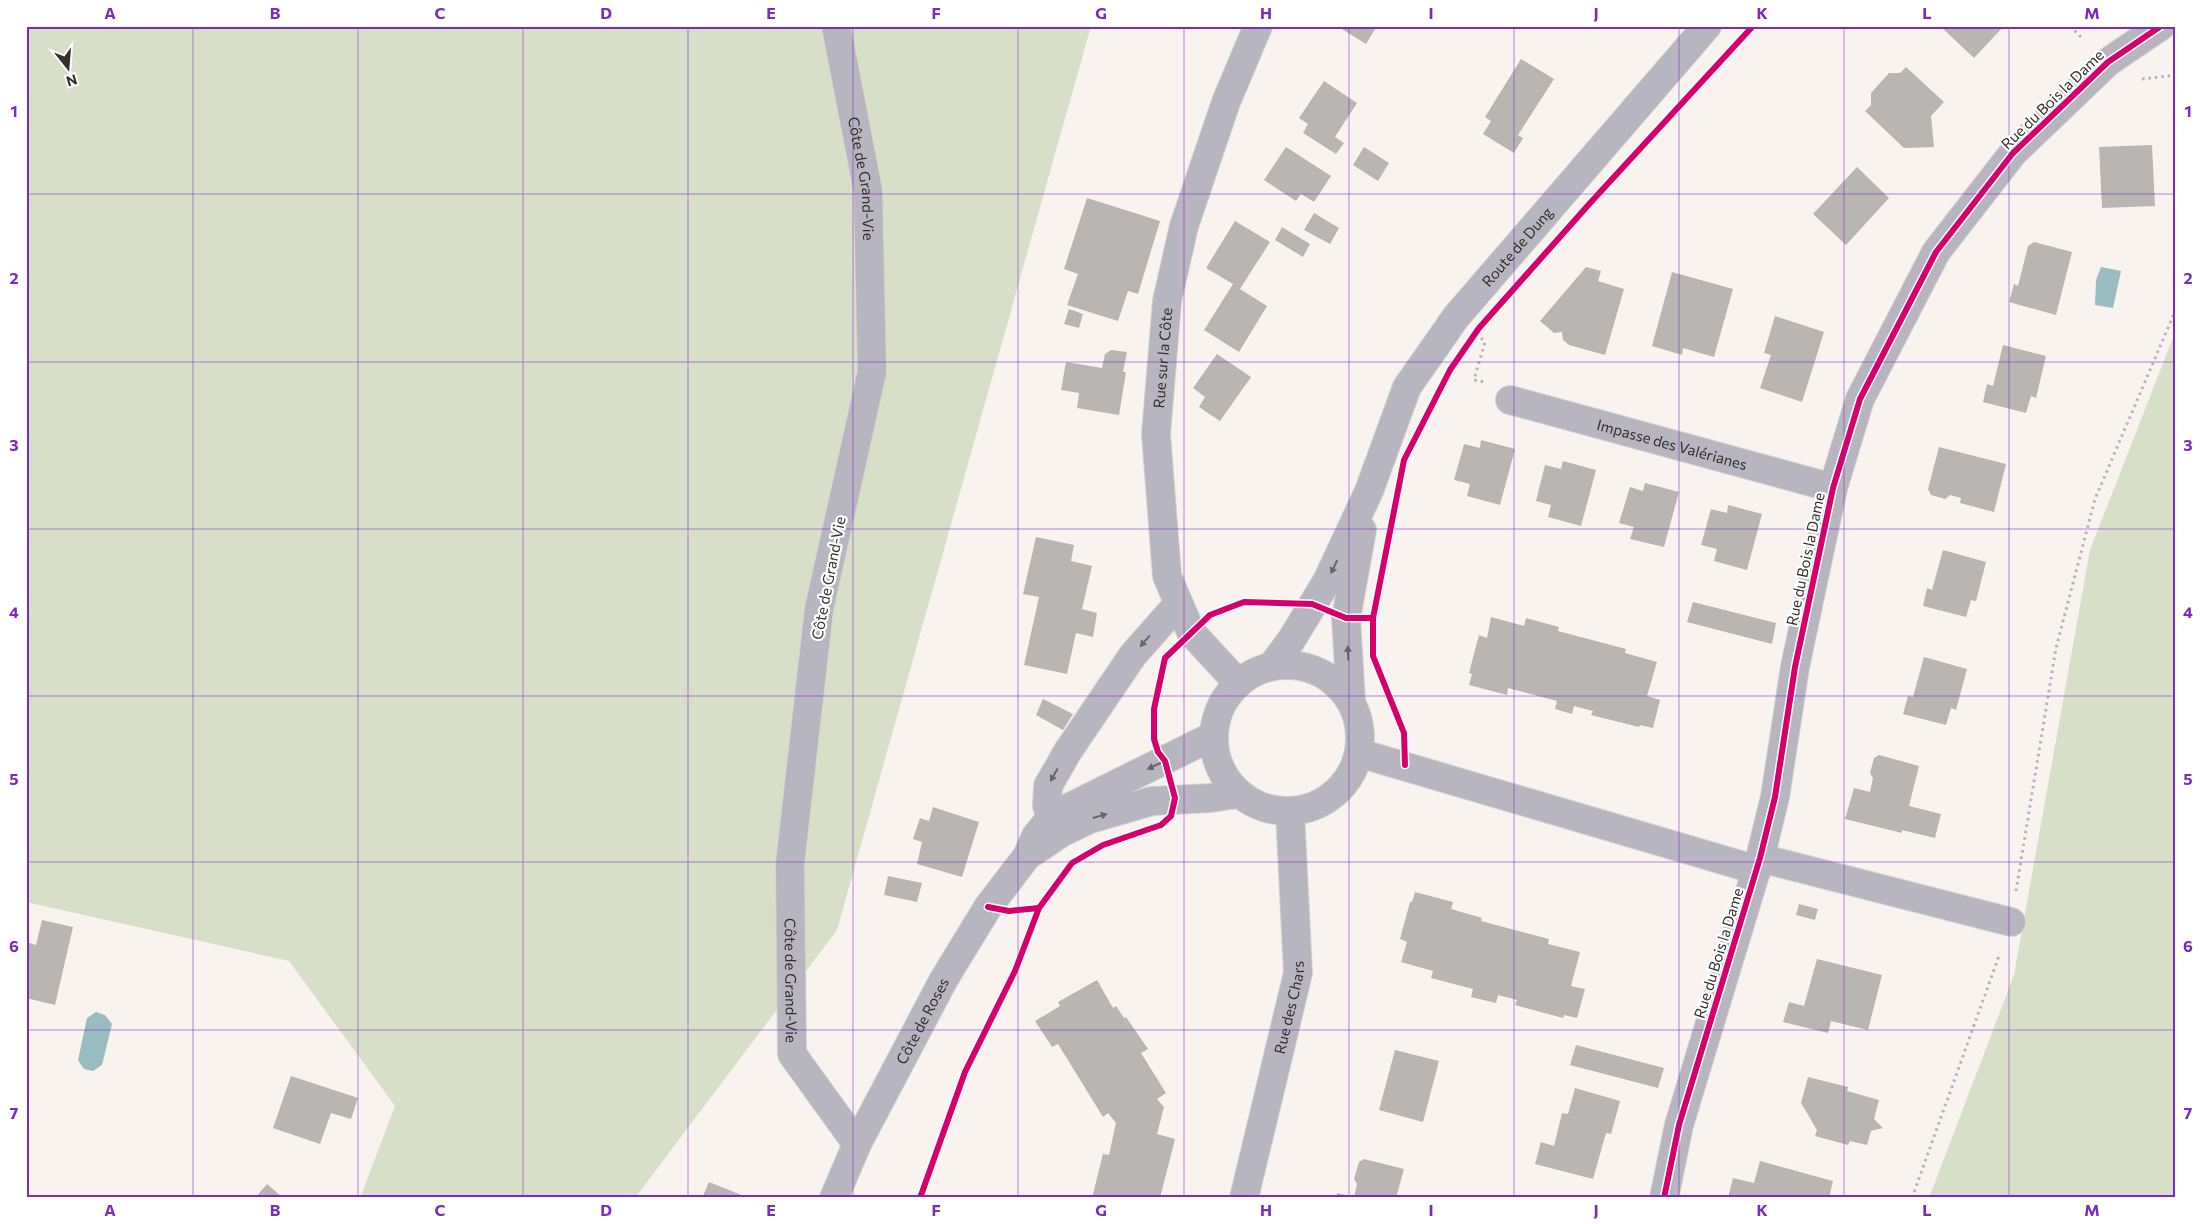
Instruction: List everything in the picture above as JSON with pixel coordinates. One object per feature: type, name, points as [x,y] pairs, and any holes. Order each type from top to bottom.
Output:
[{"type":"street","name":"Côte de Grand-Vie","points":[[836,26],[868,191],[872,372],[819,608],[790,864],[792,1054],[857,1144]]},
{"type":"street","name":"Rue sur la Côte","points":[[1238,683],[1191,632],[1167,576],[1156,434],[1167,301],[1184,226],[1226,102],[1258,26]]},
{"type":"street","name":"Route de Dung","points":[[1272,666],[1292,639],[1327,581],[1369,491],[1407,387],[1456,317],[1707,26]]},
{"type":"street","name":"Rue du Bois la Dame","points":[[1664,1198],[1679,1125],[1758,864],[1774,797],[1795,667],[1833,488],[1860,399],[1936,252],[2013,152],[2108,62],[2161,26]]},
{"type":"street","name":"Impasse des Valérianes","points":[[1510,400],[1833,488]]},
{"type":"street","name":"Route de Dung","points":[[1351,702],[1346,618],[1369,491]]},
{"type":"street","points":[[1052,816],[1047,806],[1048,786],[1068,751],[1133,655],[1178,604]]},
{"type":"street","points":[[1272,666],[1303,666],[1331,679],[1351,702],[1360,726],[1359,753],[1346,783],[1321,803],[1290,812],[1262,808],[1237,794],[1218,767],[1213,736],[1220,707],[1238,683],[1272,666]]},
{"type":"street","name":"Côte de Roses","points":[[834,1198],[857,1144],[944,979],[988,907],[1027,856],[1036,836],[1052,816],[1213,736]]},
{"type":"street","points":[[1359,753],[1758,864],[2011,922]]},
{"type":"street","name":"Côte de Roses","points":[[1027,856],[1061,833],[1090,819],[1134,806],[1152,801],[1211,798],[1237,794]]},
{"type":"street","name":"Rue des Chars","points":[[1244,1198],[1298,973],[1290,812]]},
{"type":"path","points":[[1912,1198],[2011,922],[2056,648],[2095,499],[2176,309]]},
{"type":"path","points":[[1456,317],[1485,342],[1474,380],[1506,388],[1510,400]]},
{"type":"green space","points":[[26,26],[1091,26],[837,930],[635,1198],[360,1198],[395,1106],[289,961],[26,902]]},
{"type":"green space","points":[[2176,330],[2176,1198],[1929,1198],[2014,975],[2090,550]]},
{"type":"water","points":[[2101,267],[2121,271],[2113,308],[2095,305],[2096,280]]},
{"type":"water","points":[[96,1012],[105,1015],[112,1024],[102,1065],[93,1071],[84,1069],[78,1060],[87,1018]]},
{"type":"building","points":[[1337,26],[1377,26],[1366,44]]},
{"type":"building","points":[[1940,26],[2004,26],[1974,58]]},
{"type":"building","points":[[1521,59],[1554,79],[1518,135],[1523,138],[1514,153],[1483,134],[1491,121],[1485,117]]},
{"type":"building","points":[[1906,67],[1944,102],[1931,116],[1934,147],[1904,148],[1865,111],[1871,105],[1871,93],[1889,73],[1900,73]]},
{"type":"building","points":[[1324,81],[1357,103],[1335,137],[1344,143],[1336,154],[1303,133],[1308,124],[1299,118]]},
{"type":"building","points":[[2152,145],[2155,206],[2102,208],[2099,147]]},
{"type":"building","points":[[1286,147],[1331,176],[1314,202],[1301,194],[1296,201],[1264,180]]},
{"type":"building","points":[[1364,147],[1389,163],[1378,181],[1353,165]]},
{"type":"building","points":[[1857,167],[1889,198],[1846,245],[1813,214]]},
{"type":"building","points":[[1087,198],[1160,221],[1138,294],[1128,291],[1118,321],[1067,305],[1078,274],[1064,269]]},
{"type":"building","points":[[1314,213],[1339,228],[1330,244],[1304,230]]},
{"type":"building","points":[[1235,221],[1270,242],[1240,289],[1267,306],[1239,352],[1204,330],[1233,284],[1206,268]]},
{"type":"building","points":[[1282,227],[1310,244],[1303,257],[1275,240]]},
{"type":"building","points":[[2034,242],[2072,252],[2056,315],[2009,302],[2014,284],[2018,286],[2028,246]]},
{"type":"building","points":[[1586,267],[1601,271],[1598,281],[1624,289],[1605,355],[1569,345],[1563,340],[1562,332],[1554,333],[1540,321]]},
{"type":"building","points":[[1672,272],[1733,289],[1714,357],[1683,348],[1682,355],[1652,346]]},
{"type":"building","points":[[1069,309],[1083,314],[1079,328],[1064,324]]},
{"type":"building","points":[[1775,316],[1824,332],[1802,402],[1760,388],[1771,355],[1764,353]]},
{"type":"building","points":[[2003,345],[2046,356],[2036,398],[2031,396],[2026,413],[1983,402],[1987,384],[1993,386]]},
{"type":"building","points":[[1111,350],[1127,352],[1123,372],[1126,372],[1119,415],[1077,408],[1079,393],[1061,390],[1066,362],[1102,368],[1105,354]]},
{"type":"building","points":[[1217,354],[1251,377],[1220,421],[1199,407],[1205,397],[1193,388]]},
{"type":"building","points":[[1481,440],[1515,449],[1500,505],[1467,496],[1470,484],[1454,480],[1464,444],[1480,448]]},
{"type":"building","points":[[1939,447],[2006,464],[1994,512],[1960,503],[1961,498],[1950,495],[1945,499],[1931,495],[1928,489]]},
{"type":"building","points":[[1563,461],[1596,470],[1581,526],[1548,517],[1551,505],[1536,501],[1545,465],[1561,469]]},
{"type":"building","points":[[1645,483],[1679,492],[1664,547],[1630,539],[1634,527],[1619,523],[1630,487],[1643,491]]},
{"type":"building","points":[[1728,505],[1762,514],[1747,570],[1714,561],[1717,549],[1701,545],[1711,509],[1727,513]]},
{"type":"building","points":[[1036,537],[1074,545],[1071,561],[1092,566],[1082,609],[1097,613],[1093,637],[1076,633],[1067,674],[1024,665],[1039,597],[1023,594]]},
{"type":"building","points":[[1943,550],[1986,562],[1976,601],[1971,600],[1966,617],[1923,606],[1927,588],[1932,590]]},
{"type":"building","points":[[1693,602],[1776,623],[1772,644],[1687,622]]},
{"type":"building","points":[[1491,617],[1524,626],[1526,618],[1559,627],[1558,631],[1626,649],[1625,653],[1657,662],[1647,696],[1660,700],[1653,728],[1640,725],[1639,727],[1591,715],[1593,711],[1574,706],[1572,714],[1555,709],[1557,701],[1508,688],[1507,695],[1469,685],[1472,674],[1469,673],[1479,635],[1487,638]]},
{"type":"building","points":[[1924,657],[1967,669],[1956,710],[1951,708],[1946,725],[1903,714],[1908,696],[1913,697]]},
{"type":"building","points":[[1043,699],[1073,714],[1063,730],[1036,715]]},
{"type":"building","points":[[1879,755],[1919,766],[1909,806],[1941,814],[1935,838],[1902,830],[1902,833],[1845,819],[1854,788],[1870,792],[1873,778],[1870,773],[1874,758]]},
{"type":"building","points":[[933,807],[979,822],[962,877],[917,864],[922,842],[913,839],[920,818],[929,821]]},
{"type":"building","points":[[888,876],[922,883],[917,902],[884,895]]},
{"type":"building","points":[[1415,892],[1453,902],[1451,909],[1482,918],[1481,921],[1549,939],[1548,944],[1580,952],[1571,986],[1585,989],[1577,1018],[1564,1015],[1563,1018],[1515,1005],[1517,1000],[1498,995],[1496,1003],[1471,997],[1473,989],[1431,978],[1433,971],[1401,962],[1407,942],[1400,939],[1410,902],[1412,902]]},
{"type":"building","points":[[1799,904],[1818,909],[1815,920],[1796,915]]},
{"type":"building","points":[[42,920],[73,927],[55,1005],[26,998],[26,942],[36,945]]},
{"type":"building","points":[[1817,959],[1882,975],[1868,1030],[1831,1021],[1828,1033],[1783,1022],[1789,1002],[1804,1006]]},
{"type":"building","points":[[1097,980],[1113,1008],[1116,1006],[1124,1018],[1126,1017],[1148,1049],[1141,1053],[1166,1093],[1157,1099],[1164,1107],[1157,1134],[1175,1139],[1160,1198],[1092,1198],[1103,1154],[1109,1155],[1116,1123],[1108,1113],[1103,1117],[1058,1044],[1052,1047],[1035,1021],[1060,1006],[1058,1002]]},
{"type":"building","points":[[1576,1045],[1664,1068],[1658,1088],[1570,1065]]},
{"type":"building","points":[[1395,1050],[1439,1061],[1423,1122],[1379,1110]]},
{"type":"building","points":[[291,1076],[358,1098],[351,1119],[331,1113],[320,1144],[273,1128]]},
{"type":"building","points":[[1808,1077],[1848,1087],[1847,1091],[1879,1100],[1874,1119],[1883,1128],[1871,1131],[1867,1145],[1850,1141],[1848,1145],[1815,1136],[1817,1130],[1801,1103]]},
{"type":"building","points":[[1575,1088],[1620,1101],[1611,1134],[1606,1133],[1593,1179],[1535,1164],[1541,1142],[1554,1146],[1562,1113],[1568,1114]]},
{"type":"building","points":[[1364,1159],[1404,1169],[1396,1198],[1336,1198],[1337,1193],[1354,1197],[1357,1184],[1354,1179],[1359,1162]]},
{"type":"building","points":[[1760,1161],[1833,1181],[1829,1198],[1728,1198],[1733,1178],[1754,1183]]},
{"type":"building","points":[[709,1182],[744,1196],[743,1198],[702,1198]]},
{"type":"building","points":[[267,1184],[283,1198],[255,1198]]},
{"type":"cycle path","points":[[1405,765],[1404,733],[1373,656],[1373,618],[1404,460],[1450,370],[1479,328],[1591,202],[1753,26]]},
{"type":"cycle path","points":[[1664,1198],[1679,1125],[1760,858],[1775,797],[1795,667],[1833,488],[1860,399],[1936,252],[2013,153],[2108,62],[2161,26]]},
{"type":"cycle path","points":[[988,907],[1009,911],[1039,908],[1072,863],[1103,845],[1161,825],[1171,816],[1175,798],[1165,761],[1158,752],[1154,739],[1154,709],[1165,658],[1210,615],[1244,602],[1312,604],[1346,618],[1373,618]]},
{"type":"cycle path","points":[[920,1198],[965,1072],[1015,971],[1039,908]]}]
